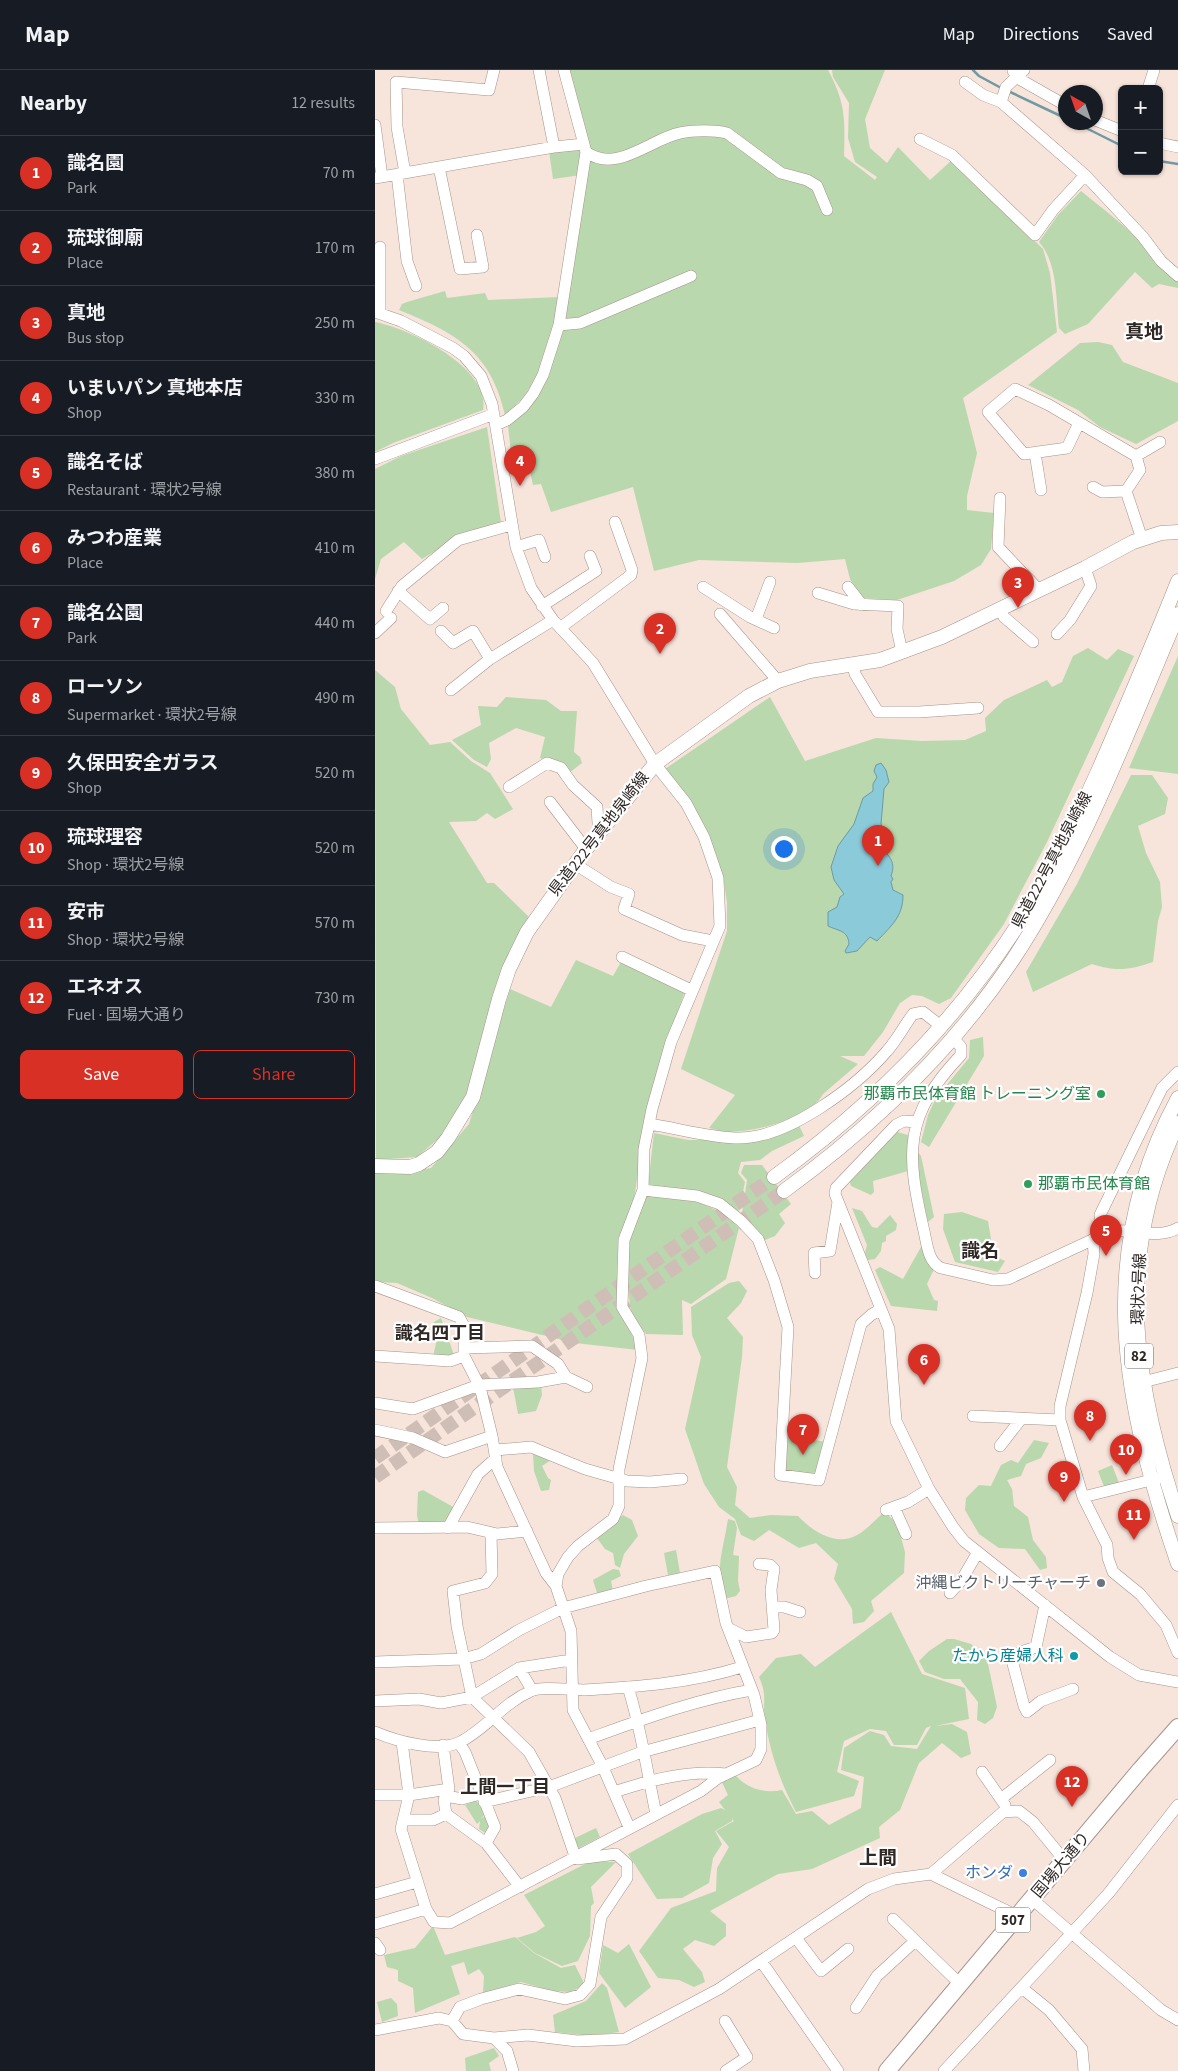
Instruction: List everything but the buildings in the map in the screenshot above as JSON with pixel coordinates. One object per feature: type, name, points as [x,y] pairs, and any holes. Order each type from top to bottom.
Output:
[{"type":"highway","name":"国場大通り","points":[[887,2071],[959,1983],[1065,1861],[1139,1770],[1178,1727]]},
{"type":"main road","name":"県道222号真地泉崎線","points":[[375,1166],[409,1166],[419,1164],[437,1152],[453,1130],[473,1097],[495,1010],[516,953],[536,917],[585,849],[655,764],[749,696],[778,681],[810,671],[880,660],[957,632],[1142,539],[1176,529]]},
{"type":"main road","name":"県道222号真地泉崎線","points":[[784,1191],[869,1124],[893,1102],[953,1038],[997,982],[1028,936],[1092,817],[1173,610],[1178,581]]},
{"type":"main road","name":"県道222号真地泉崎線","points":[[774,1177],[856,1113],[914,1058],[942,1027],[984,974],[1022,919],[1056,858],[1173,610]]},
{"type":"main road","name":"環状2号線","points":[[1178,1098],[1162,1131],[1125,1271],[1124,1323],[1130,1381],[1159,1478],[1178,1516]]},
{"type":"main road","name":"環状2号線","points":[[1149,1179],[1178,1123]]},
{"type":"main road","name":"環状2号線","points":[[1136,1232],[1136,1302],[1143,1382],[1159,1478],[1178,1564]]},
{"type":"street","points":[[416,286],[407,261],[397,127],[396,82],[489,90],[494,70]]},
{"type":"street","points":[[539,70],[553,147]]},
{"type":"street","points":[[375,460],[495,419],[507,420],[533,394],[543,375],[559,325],[585,148],[564,70]]},
{"type":"street","points":[[1149,85],[1154,70]]},
{"type":"street","points":[[1003,95],[1017,72],[1058,100]]},
{"type":"street","points":[[965,82],[983,95],[1003,95],[1085,175],[1143,237],[1166,266],[1178,276]]},
{"type":"street","points":[[1103,123],[1120,130]]},
{"type":"street","points":[[375,125],[378,178],[553,147],[585,148],[595,158],[615,159],[681,132],[717,130],[727,133],[781,172],[812,182],[817,186],[827,210]]},
{"type":"street","points":[[920,139],[952,156],[1035,234],[1053,210],[1085,175]]},
{"type":"street","points":[[1163,145],[1178,147]]},
{"type":"street","points":[[439,167],[460,270],[483,267],[477,235]]},
{"type":"street","points":[[380,247],[377,313],[418,329],[464,356],[481,376],[488,389],[495,419],[511,526],[525,575],[542,606],[556,624],[593,663],[603,677],[655,764],[686,803],[712,857],[718,878],[721,912],[720,926],[691,990],[671,1042],[649,1124],[642,1171],[643,1190],[624,1240],[622,1307],[638,1332],[643,1358],[619,1469],[616,1513],[613,1519],[578,1546],[568,1557],[558,1574],[556,1586]]},
{"type":"street","points":[[559,325],[580,322],[691,276]]},
{"type":"street","points":[[1079,423],[1067,448],[1025,454],[988,412],[1015,389],[1079,423],[1136,456],[1140,470],[1126,491]]},
{"type":"street","points":[[1136,456],[1160,442]]},
{"type":"street","points":[[1035,452],[1041,490]]},
{"type":"street","points":[[1093,487],[1102,492],[1126,491]]},
{"type":"street","points":[[1126,491],[1142,539]]},
{"type":"street","points":[[1000,498],[998,546],[1039,590]]},
{"type":"street","points":[[451,690],[490,659],[556,624],[631,575],[632,570],[615,522]]},
{"type":"street","points":[[375,634],[389,614],[398,590],[425,566],[458,540],[511,526]]},
{"type":"street","points":[[516,547],[539,540],[545,557]]},
{"type":"street","points":[[542,606],[595,571],[590,556]]},
{"type":"street","points":[[1057,634],[1070,620],[1091,586],[1085,568]]},
{"type":"street","points":[[734,632],[753,618],[770,582]]},
{"type":"street","points":[[703,587],[753,618],[774,628]]},
{"type":"street","points":[[848,587],[862,605]]},
{"type":"street","points":[[398,590],[430,619],[443,608]]},
{"type":"street","points":[[818,593],[862,605],[898,606],[897,629],[902,652]]},
{"type":"street","points":[[1000,610],[1004,617],[1033,642]]},
{"type":"street","points":[[720,614],[778,681]]},
{"type":"street","points":[[441,631],[453,643],[473,631],[490,659]]},
{"type":"street","points":[[853,665],[855,674],[878,712],[919,712],[978,708]]},
{"type":"street","points":[[509,787],[547,763],[561,768],[573,785],[597,807],[598,823],[604,828]]},
{"type":"street","points":[[550,802],[585,849]]},
{"type":"street","points":[[575,864],[611,886],[629,894],[624,910],[682,935],[713,941]]},
{"type":"street","points":[[622,957],[691,990]]},
{"type":"street","points":[[649,1124],[737,1138],[768,1133],[798,1120],[859,1078],[887,1051],[913,1014],[923,1012],[942,1027]]},
{"type":"street","points":[[953,1038],[961,1047],[961,1055],[931,1091],[917,1122],[912,1146],[911,1166],[933,1262],[938,1266],[993,1280],[1008,1279],[1116,1230],[1160,1234],[1178,1228]]},
{"type":"street","points":[[1178,1072],[1162,1088],[1100,1215],[1098,1237],[1087,1293],[1060,1406],[1060,1420],[1083,1497],[1107,1545],[1113,1572],[1140,1594],[1166,1625],[1178,1653]]},
{"type":"street","points":[[917,1122],[904,1121],[896,1125],[836,1188],[838,1202],[889,1328],[896,1421],[929,1489],[953,1527],[978,1552],[1110,1657],[1139,1675],[1177,1678]]},
{"type":"street","points":[[643,1190],[697,1196],[719,1204],[741,1220],[758,1239],[774,1280],[788,1328],[780,1475],[819,1480],[861,1324],[881,1309]]},
{"type":"street","points":[[815,1273],[814,1253],[830,1252],[838,1202]]},
{"type":"street","points":[[375,1286],[459,1317],[464,1326],[464,1352],[479,1385],[493,1436],[497,1467],[546,1573],[556,1586],[571,1631],[573,1710],[602,1765],[629,1827]]},
{"type":"street","points":[[375,1356],[450,1361],[464,1352],[532,1346],[558,1364],[566,1377],[587,1387]]},
{"type":"street","points":[[1143,1382],[1178,1373]]},
{"type":"street","points":[[375,1403],[413,1409],[479,1385],[538,1382],[566,1377]]},
{"type":"street","points":[[973,1416],[1060,1420]]},
{"type":"street","points":[[1000,1446],[1021,1419]]},
{"type":"street","points":[[375,1430],[413,1438],[445,1452],[493,1436]]},
{"type":"street","points":[[448,1528],[478,1474],[495,1454],[531,1447],[585,1469],[619,1479],[650,1482],[682,1479]]},
{"type":"street","points":[[1083,1497],[1159,1478]]},
{"type":"street","points":[[906,1534],[890,1509],[929,1489]]},
{"type":"street","points":[[375,1528],[467,1527],[491,1532],[527,1531]]},
{"type":"street","points":[[491,1532],[493,1574],[485,1583],[453,1591],[463,1659],[472,1697],[529,1752],[549,1787],[573,1858]]},
{"type":"street","points":[[950,1592],[961,1581],[978,1552]]},
{"type":"street","points":[[728,1628],[746,1637],[772,1633],[774,1630],[771,1590],[774,1569],[770,1565],[759,1564]]},
{"type":"street","points":[[375,1662],[463,1659],[481,1654],[519,1630],[563,1608],[646,1586],[715,1571],[728,1628],[752,1690],[760,1720],[761,1749],[756,1760],[726,1774],[701,1791],[629,1827],[520,1888],[450,1923],[434,1922],[426,1909],[401,1829],[409,1795],[402,1742]]},
{"type":"street","points":[[1045,1605],[1037,1648],[1015,1654],[1012,1660],[1024,1706],[1027,1712],[1041,1702],[1073,1689]]},
{"type":"street","points":[[772,1607],[784,1607],[801,1612]]},
{"type":"street","points":[[375,1701],[419,1699],[441,1703],[472,1697],[519,1668],[571,1660]]},
{"type":"street","points":[[375,1732],[402,1742],[443,1745],[459,1743],[502,1708],[532,1690],[627,1687],[680,1682],[742,1667]]},
{"type":"street","points":[[519,1668],[532,1690]]},
{"type":"street","points":[[627,1687],[638,1721],[642,1752],[656,1814]]},
{"type":"street","points":[[588,1739],[638,1721],[730,1694],[752,1690]]},
{"type":"street","points":[[375,1795],[448,1793],[462,1799],[482,1798],[549,1787],[602,1765],[642,1752],[760,1720]]},
{"type":"street","points":[[459,1743],[465,1752],[495,1827],[486,1843]]},
{"type":"street","points":[[443,1745],[448,1793],[443,1806],[446,1814],[486,1843],[520,1888]]},
{"type":"street","points":[[1001,1800],[1050,1760]]},
{"type":"street","points":[[614,1792],[649,1780],[705,1772],[726,1774]]},
{"type":"street","points":[[982,1772],[1008,1811]]},
{"type":"street","points":[[944,2071],[1073,1933],[1142,1853],[1178,1805]]},
{"type":"street","points":[[375,2030],[439,2018],[452,2021],[463,2034],[494,2038],[529,2035],[577,2041],[625,2039],[719,1989],[868,1889],[894,1879],[931,1874],[1003,1812],[1019,1811],[1033,1822],[1065,1861]]},
{"type":"street","points":[[403,1820],[433,1820],[446,1814]]},
{"type":"street","points":[[452,2021],[460,2007],[481,1999],[519,1989],[565,1999],[580,1995],[590,1984],[601,1917],[627,1878],[627,1864],[616,1854],[573,1858]]},
{"type":"street","points":[[931,1874],[1017,1916]]},
{"type":"street","points":[[375,1894],[417,1882]]},
{"type":"street","points":[[1032,1899],[1161,2010],[1178,2020]]},
{"type":"street","points":[[375,1924],[426,1909]]},
{"type":"street","points":[[893,1920],[959,1983]]},
{"type":"street","points":[[796,1938],[821,1971],[848,1949]]},
{"type":"street","points":[[856,2008],[877,1976],[915,1941]]},
{"type":"street","points":[[761,1961],[838,2071]]},
{"type":"street","points":[[1022,1988],[1049,2010],[1082,2049],[1083,2071]]},
{"type":"street","points":[[725,2021],[747,2057],[726,2071]]},
{"type":"street","points":[[494,2038],[507,2051],[513,2071]]},
{"type":"green space","points":[[567,70],[828,70],[838,93],[843,112],[844,156],[875,180],[877,177],[855,162],[848,138],[849,103],[833,77],[832,70],[885,70],[865,119],[870,148],[887,163],[898,147],[930,180],[952,160],[1043,249],[1050,273],[1057,332],[963,398],[977,453],[967,496],[967,510],[994,513],[991,549],[981,565],[954,581],[897,600],[862,598],[850,579],[845,559],[798,563],[699,560],[654,571],[633,487],[551,512],[541,484],[533,485],[529,467],[513,470],[508,426],[535,397],[547,375],[589,156]]},
{"type":"green space","points":[[580,147],[583,151],[581,175],[553,179],[549,151]]},
{"type":"green space","points":[[1081,191],[1138,239],[1164,270],[1178,281],[1178,288],[1159,284],[1152,288],[1135,272],[1088,324],[1065,334],[1059,328],[1055,283],[1050,260],[1039,242],[1058,215]]},
{"type":"green space","points":[[445,291],[447,298],[485,293],[488,300],[559,297],[548,346],[537,376],[518,403],[505,415],[499,393],[491,375],[468,348],[438,327],[399,310],[402,304]]},
{"type":"green space","points":[[375,322],[407,332],[426,341],[461,365],[474,379],[482,394],[483,410],[393,443],[375,452]]},
{"type":"green space","points":[[1098,342],[1112,345],[1123,362],[1178,383],[1178,421],[1136,444],[1100,427],[1078,410],[1028,385],[1080,343]]},
{"type":"green space","points":[[487,427],[501,523],[457,538],[422,559],[404,542],[381,559],[375,579],[375,469],[401,456]]},
{"type":"green space","points":[[1088,648],[1107,660],[1118,649],[1134,656],[1047,842],[1004,924],[951,998],[939,1004],[922,996],[912,995],[900,1003],[883,1032],[864,1056],[840,1056],[858,1064],[823,1094],[816,1103],[794,1117],[752,1130],[723,1132],[709,1128],[735,1095],[681,1069],[727,931],[727,903],[723,875],[710,838],[693,806],[665,769],[770,697],[805,761],[876,738],[922,741],[965,740],[986,731],[985,718],[1004,700],[1047,680],[1052,687],[1062,682],[1073,656]]},
{"type":"green space","points":[[1178,656],[1178,774],[1129,768]]},
{"type":"green space","points":[[375,670],[395,687],[401,709],[430,745],[450,742],[471,761],[490,773],[513,809],[495,819],[487,813],[476,821],[449,822],[487,883],[494,883],[529,917],[467,1099],[445,1133],[417,1157],[376,1160]]},
{"type":"green space","points":[[506,697],[546,700],[561,711],[577,711],[574,752],[580,757],[582,763],[569,773],[559,764],[540,758],[545,737],[516,728],[489,743],[491,759],[487,767],[474,760],[452,740],[481,725],[478,706],[497,707]]},
{"type":"green space","points":[[1131,775],[1152,775],[1168,798],[1165,814],[1138,826],[1146,853],[1160,882],[1162,907],[1158,921],[1153,962],[1123,969],[1092,964],[1033,992],[1026,972],[1077,884]]},
{"type":"green space","points":[[576,960],[613,976],[621,962],[685,991],[662,1056],[645,1122],[633,1207],[618,1238],[617,1298],[638,1350],[575,1343],[467,1317],[432,1298],[397,1283],[375,1282],[375,1172],[392,1174],[431,1168],[469,1124],[510,989],[551,1007]]},
{"type":"green space","points":[[983,1037],[984,1056],[929,1147],[921,1142],[928,1115],[936,1098],[969,1058],[970,1040]]},
{"type":"green space","points":[[798,1123],[804,1136],[772,1151],[760,1160],[741,1162],[738,1173],[745,1182],[739,1211],[707,1195],[648,1186],[654,1133],[688,1140],[728,1140]]},
{"type":"green space","points":[[897,1132],[908,1135],[908,1171],[873,1181],[874,1192],[871,1195],[851,1186],[850,1182]]},
{"type":"green space","points":[[917,1151],[921,1156],[934,1217],[928,1222],[915,1161]]},
{"type":"green space","points":[[744,1165],[762,1165],[791,1204],[779,1214],[785,1223],[775,1236],[765,1240],[742,1214],[747,1180],[741,1173]]},
{"type":"green space","points":[[645,1193],[684,1199],[707,1206],[718,1211],[739,1228],[726,1279],[691,1304],[682,1300],[683,1335],[646,1334],[631,1314],[628,1287],[630,1227]]},
{"type":"green space","points":[[852,1208],[862,1211],[872,1227],[877,1228],[890,1215],[897,1224],[896,1230],[886,1236],[886,1241],[882,1243],[881,1251],[875,1259],[868,1260],[865,1253],[867,1245]]},
{"type":"green space","points":[[962,1212],[988,1221],[991,1239],[988,1253],[1005,1261],[998,1272],[955,1262],[943,1229],[944,1214]]},
{"type":"green space","points":[[921,1247],[925,1247],[934,1269],[927,1284],[934,1300],[938,1301],[937,1311],[891,1306],[875,1270],[880,1267],[903,1279]]},
{"type":"green space","points":[[739,1281],[747,1291],[741,1303],[727,1318],[743,1337],[727,1467],[737,1487],[735,1505],[750,1518],[771,1515],[798,1516],[816,1531],[830,1538],[838,1539],[857,1535],[884,1512],[897,1523],[905,1552],[904,1573],[871,1601],[874,1611],[864,1622],[853,1624],[852,1609],[834,1579],[838,1564],[816,1543],[799,1548],[769,1530],[754,1541],[741,1535],[735,1519],[719,1507],[704,1484],[685,1429],[701,1357],[692,1335],[691,1307],[729,1283]]},
{"type":"green space","points":[[441,1318],[454,1355],[448,1358],[433,1357],[437,1339],[434,1322]]},
{"type":"green space","points":[[541,1385],[542,1395],[536,1411],[518,1414],[513,1387]]},
{"type":"green space","points":[[786,1435],[826,1442],[819,1470],[805,1476],[800,1476],[791,1474],[783,1468]]},
{"type":"green space","points":[[1034,1440],[1049,1443],[1041,1458],[1026,1464],[1021,1476],[1007,1480],[1012,1489],[1014,1506],[1028,1517],[1033,1540],[1046,1557],[1047,1568],[1040,1570],[1025,1549],[999,1548],[979,1534],[965,1510],[966,1498],[979,1485],[991,1486],[1001,1465],[1011,1460],[1018,1463]]},
{"type":"green space","points":[[533,1454],[551,1460],[542,1466],[551,1480],[549,1490],[541,1491],[534,1471]]},
{"type":"green space","points":[[1112,1465],[1119,1483],[1105,1489],[1098,1471]]},
{"type":"green space","points":[[423,1490],[455,1508],[447,1525],[419,1526],[417,1515],[418,1492]]},
{"type":"green space","points":[[623,1515],[632,1520],[638,1536],[624,1554],[620,1568],[615,1565],[613,1553],[605,1549],[597,1538]]},
{"type":"green space","points":[[728,1519],[735,1521],[737,1528],[733,1555],[739,1556],[738,1581],[740,1591],[736,1596],[724,1599],[720,1567]]},
{"type":"green space","points":[[676,1550],[680,1573],[668,1575],[664,1553]]},
{"type":"green space","points":[[613,1569],[619,1570],[621,1576],[611,1581],[613,1591],[598,1596],[593,1580]]},
{"type":"green space","points":[[891,1612],[922,1674],[965,1688],[969,1719],[935,1726],[952,1724],[967,1732],[971,1754],[961,1758],[942,1743],[919,1763],[900,1810],[879,1827],[880,1838],[812,1869],[778,1874],[710,1911],[726,1924],[726,1936],[714,1946],[695,1940],[683,1949],[702,1972],[705,1982],[694,1987],[679,1980],[658,1978],[639,1951],[671,1908],[716,1891],[717,1868],[729,1847],[716,1831],[734,1821],[732,1819],[732,1821],[715,1831],[722,1844],[713,1858],[709,1883],[682,1898],[657,1899],[628,1854],[702,1814],[721,1808],[725,1810],[719,1802],[728,1795],[722,1782],[735,1775],[750,1787],[756,1789],[768,1791],[782,1790],[796,1814],[812,1811],[829,1825],[861,1808],[864,1777],[841,1770],[844,1748],[870,1731],[884,1735],[891,1746],[917,1749],[931,1726],[926,1728],[917,1745],[894,1745],[886,1731],[870,1729],[844,1741],[837,1772],[859,1781],[854,1796],[796,1812],[776,1767],[767,1731],[764,1713],[764,1694],[759,1677],[776,1658],[801,1654],[815,1667]]},
{"type":"green space","points":[[947,1639],[971,1644],[987,1659],[997,1707],[993,1718],[985,1724],[977,1720],[978,1702],[960,1679],[944,1679],[925,1672],[919,1661],[929,1651]]},
{"type":"green space","points":[[476,1801],[480,1804],[484,1815],[481,1819],[486,1815],[490,1826],[487,1834],[479,1829],[480,1821],[477,1824],[465,1805]]},
{"type":"green space","points":[[596,1828],[600,1837],[579,1848],[575,1846],[573,1839]]},
{"type":"green space","points":[[591,1861],[616,1862],[591,1887],[594,1903],[591,1906],[590,1936],[578,1961],[562,1966],[535,1953],[517,1938],[536,1932],[545,1926],[524,1895]]},
{"type":"green space","points":[[433,1926],[445,1955],[515,1937],[534,1953],[561,1968],[575,1965],[585,1985],[570,1992],[552,1991],[521,1982],[483,1993],[484,1976],[479,1969],[468,1975],[464,1962],[451,1966],[460,1994],[415,2013],[413,1988],[398,1981],[398,1970],[387,1967],[384,1955],[415,1948]]},
{"type":"green space","points":[[629,1944],[651,1987],[625,2008],[599,1973],[603,1945],[618,1953]]},
{"type":"green space","points":[[602,1983],[607,1988],[619,2032],[590,2036],[555,2032],[553,2015],[586,2001]]},
{"type":"green space","points":[[391,1998],[397,2004],[398,2016],[382,2022],[377,2002]]},
{"type":"green space","points":[[494,2048],[499,2056],[489,2063],[491,2071],[466,2071],[465,2058]]},
{"type":"water","points":[[881,763],[886,770],[889,782],[884,789],[881,824],[884,835],[881,848],[891,860],[893,867],[891,876],[893,879],[891,882],[893,890],[903,895],[901,909],[895,921],[877,941],[870,937],[857,951],[846,953],[845,951],[849,944],[845,933],[828,926],[828,912],[837,907],[840,897],[844,894],[834,880],[831,867],[838,846],[854,824],[863,798],[873,791],[873,784],[877,777],[874,771],[876,765]]},
{"type":"waterway","points":[[973,70],[979,76],[1003,89]]},
{"type":"waterway","points":[[1008,91],[1058,115]]},
{"type":"waterway","points":[[1090,130],[1118,144]]},
{"type":"waterway","points":[[1163,162],[1178,164]]},
{"type":"tunnel","points":[[375,1458],[774,1177]]},
{"type":"tunnel","points":[[375,1477],[784,1191]]},
{"type":"place","name":"いまいパン 真地本店","points":[[520,486]]},
{"type":"place","name":"真地","points":[[1018,608]]},
{"type":"place","name":"琉球御廟","points":[[660,654]]},
{"type":"place","name":"識名園","points":[[878,866]]},
{"type":"place","name":"那覇市民体育館 トレーニング室","points":[[1101,1094]]},
{"type":"place","name":"那覇市民体育館","points":[[1028,1184]]},
{"type":"place","name":"識名そば","points":[[1106,1256]]},
{"type":"place","name":"みつわ産業","points":[[924,1385]]},
{"type":"place","name":"ローソン","points":[[1090,1441]]},
{"type":"place","name":"識名公園","points":[[803,1455]]},
{"type":"place","name":"琉球理容","points":[[1126,1475]]},
{"type":"place","name":"久保田安全ガラス","points":[[1064,1502]]},
{"type":"place","name":"安市","points":[[1134,1540]]},
{"type":"place","name":"沖縄ビクトリーチャーチ","points":[[1101,1583]]},
{"type":"place","name":"たから産婦人科","points":[[1074,1656]]},
{"type":"place","name":"エネオス","points":[[1072,1807]]},
{"type":"place","name":"ホンダ","points":[[1023,1873]]},
{"type":"district","name":"真地","points":[[1144,332]]},
{"type":"district","name":"識名","points":[[980,1251]]},
{"type":"district","name":"識名四丁目","points":[[440,1333]]},
{"type":"district","name":"上間一丁目","points":[[505,1787]]},
{"type":"district","name":"上間","points":[[878,1858]]}]
